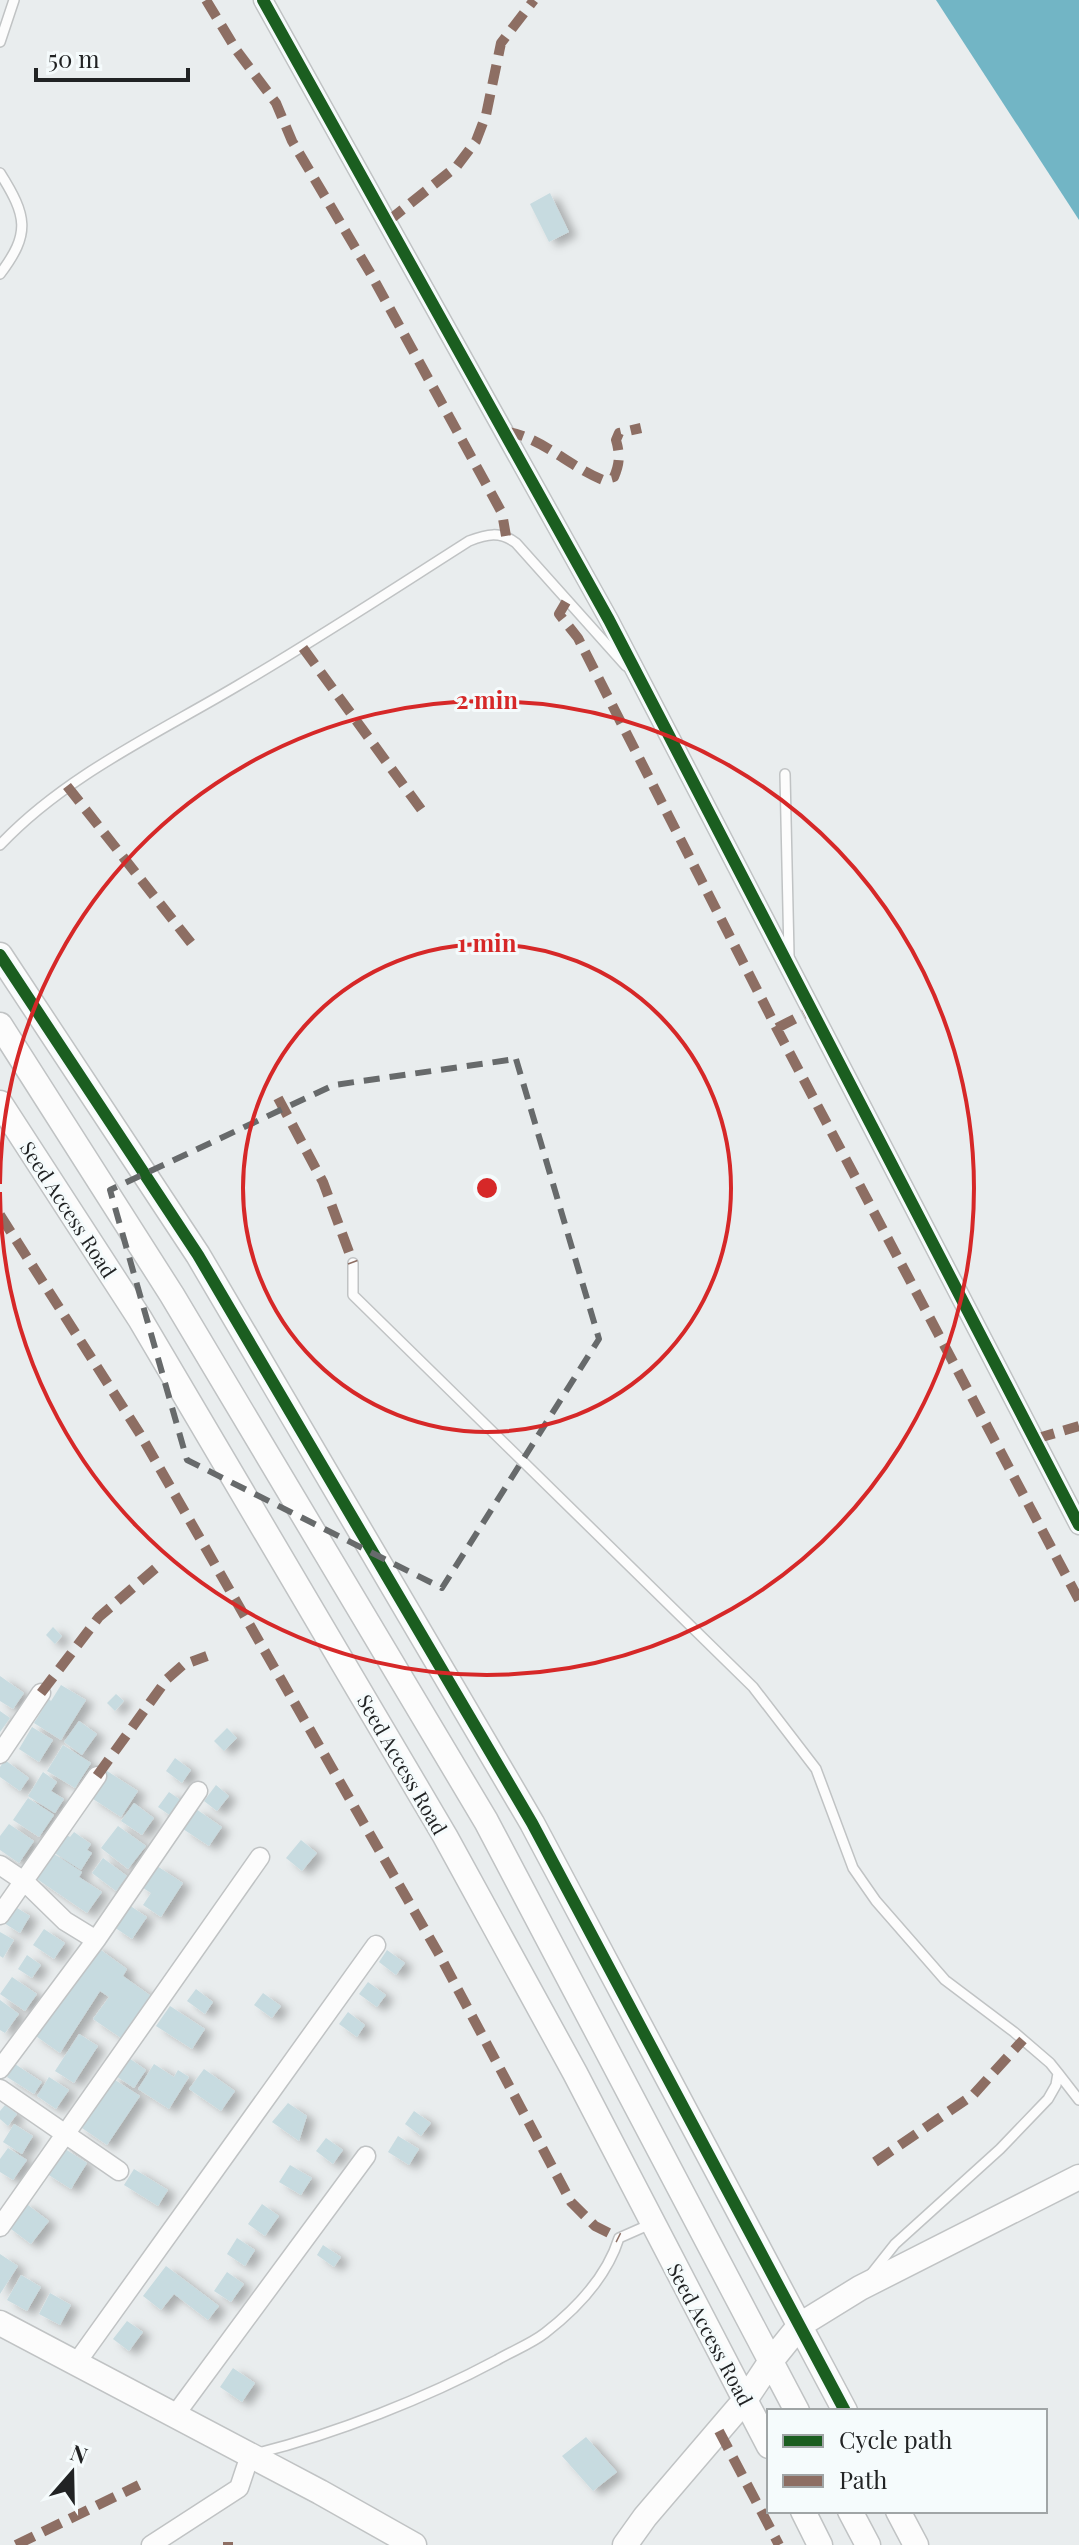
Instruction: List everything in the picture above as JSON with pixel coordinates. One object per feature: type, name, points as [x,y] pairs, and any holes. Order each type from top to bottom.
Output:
[{"type":"street","points":[[263,0],[609,620],[1079,1525]]},
{"type":"street","points":[[0,955],[198,1255],[532,1823],[844,2409]]},
{"type":"street","name":"Seed Access Road","points":[[0,1025],[172,1295],[486,1821],[796,2409]]},
{"type":"street","name":"Seed Access Road","points":[[0,1103],[140,1319],[445,1836],[575,2073],[767,2442]]},
{"type":"street","points":[[0,1754],[41,1693]]},
{"type":"street","points":[[0,1915],[97,1776]]},
{"type":"street","points":[[0,2069],[96,1940],[198,1791]]},
{"type":"street","points":[[0,2227],[260,1857]]},
{"type":"street","points":[[0,1865],[25,1882],[65,1921],[96,1940]]},
{"type":"street","points":[[77,2362],[376,1945]]},
{"type":"street","points":[[0,2089],[119,2171]]},
{"type":"street","points":[[175,2415],[366,2156]]},
{"type":"street","points":[[625,2545],[645,2517],[745,2400],[800,2325],[860,2288],[1079,2177]]},
{"type":"street","points":[[0,2323],[414,2545]]},
{"type":"street","points":[[151,2545],[239,2488],[250,2455]]},
{"type":"street","points":[[804,2513],[820,2545]]},
{"type":"street","points":[[851,2513],[868,2545]]},
{"type":"street","points":[[899,2513],[916,2545]]},
{"type":"lane","points":[[0,42],[14,0]]},
{"type":"lane","points":[[0,173],[21,212],[23,231],[17,252],[0,274]]},
{"type":"lane","points":[[0,845],[67,786],[303,648],[483,535],[506,536],[516,543],[642,684]]},
{"type":"lane","points":[[785,774],[789,967]]},
{"type":"lane","points":[[353,1263],[353,1295],[753,1687],[816,1769],[853,1868],[876,1901],[945,1980],[1050,2063],[1079,2100]]},
{"type":"lane","points":[[860,2288],[895,2244],[1000,2149],[1048,2099],[1056,2085],[1058,2073]]},
{"type":"lane","points":[[250,2455],[306,2442],[463,2378],[544,2334],[590,2291],[614,2253],[619,2238],[653,2223]]},
{"type":"highlighted area","points":[[516,1059],[599,1339],[442,1588],[187,1460],[110,1190],[334,1085]]},
{"type":"water","points":[[936,0],[1079,0],[1079,220]]},
{"type":"building","points":[[550,193],[569,232],[549,242],[530,204]]},
{"type":"building","points":[[53,1627],[62,1636],[55,1644],[46,1635]]},
{"type":"building","points":[[0,1676],[24,1693],[13,1709],[0,1701]]},
{"type":"building","points":[[61,1685],[86,1700],[61,1740],[34,1723]]},
{"type":"building","points":[[116,1694],[124,1701],[115,1711],[107,1703]]},
{"type":"building","points":[[0,1711],[10,1718],[0,1732]]},
{"type":"building","points":[[79,1721],[97,1734],[82,1755],[64,1742]]},
{"type":"building","points":[[32,1727],[53,1740],[39,1762],[19,1749]]},
{"type":"building","points":[[227,1728],[237,1738],[224,1751],[214,1741]]},
{"type":"building","points":[[63,1745],[91,1763],[75,1788],[47,1771]]},
{"type":"building","points":[[175,1758],[191,1770],[182,1783],[166,1771]]},
{"type":"building","points":[[5,1760],[29,1778],[20,1791],[0,1777],[0,1767]]},
{"type":"building","points":[[107,1771],[138,1791],[121,1817],[90,1797]]},
{"type":"building","points":[[43,1772],[57,1782],[51,1791],[64,1799],[55,1813],[28,1796]]},
{"type":"building","points":[[216,1785],[229,1796],[217,1811],[204,1801]]},
{"type":"building","points":[[169,1792],[182,1801],[171,1816],[158,1807]]},
{"type":"building","points":[[28,1798],[54,1815],[39,1837],[13,1820]]},
{"type":"building","points":[[134,1803],[154,1818],[142,1835],[121,1821]]},
{"type":"building","points":[[196,1809],[222,1827],[209,1846],[183,1829]]},
{"type":"building","points":[[9,1824],[34,1841],[19,1863],[0,1850],[0,1836]]},
{"type":"building","points":[[118,1826],[146,1846],[128,1869],[101,1848]]},
{"type":"building","points":[[74,1832],[91,1844],[87,1850],[92,1853],[81,1870],[53,1852],[65,1834],[70,1837]]},
{"type":"building","points":[[301,1840],[317,1853],[302,1871],[286,1858]]},
{"type":"building","points":[[51,1852],[82,1872],[79,1877],[102,1892],[87,1913],[34,1877]]},
{"type":"building","points":[[103,1858],[127,1876],[116,1891],[92,1873]]},
{"type":"building","points":[[157,1866],[183,1883],[161,1917],[143,1905],[151,1893],[140,1886]]},
{"type":"building","points":[[129,1905],[147,1917],[132,1939],[114,1927]]},
{"type":"building","points":[[14,1906],[30,1916],[20,1933],[4,1923]]},
{"type":"building","points":[[44,1929],[65,1943],[54,1959],[33,1945]]},
{"type":"building","points":[[0,1932],[14,1940],[3,1958],[0,1956]]},
{"type":"building","points":[[94,1945],[127,1969],[123,1976],[151,1996],[121,2038],[93,2019],[109,1997],[100,1991],[60,2053],[33,2034]]},
{"type":"building","points":[[387,1950],[405,1963],[396,1975],[379,1962]]},
{"type":"building","points":[[27,1955],[41,1965],[32,1978],[18,1969]]},
{"type":"building","points":[[12,1977],[37,1994],[25,2011],[0,1994]]},
{"type":"building","points":[[368,1982],[386,1995],[377,2007],[359,1994]]},
{"type":"building","points":[[196,1989],[213,2002],[205,2014],[187,2001]]},
{"type":"building","points":[[263,1993],[281,2006],[272,2018],[254,2005]]},
{"type":"building","points":[[0,2000],[19,2014],[5,2033],[0,2030]]},
{"type":"building","points":[[170,2006],[205,2029],[192,2049],[156,2026]]},
{"type":"building","points":[[348,2012],[365,2025],[357,2037],[339,2024]]},
{"type":"building","points":[[79,2034],[98,2046],[74,2083],[55,2071]]},
{"type":"building","points":[[126,2056],[146,2070],[134,2088],[113,2074]]},
{"type":"building","points":[[15,2064],[42,2082],[34,2094],[7,2077]]},
{"type":"building","points":[[154,2064],[174,2077],[178,2070],[189,2077],[169,2109],[138,2089]]},
{"type":"building","points":[[204,2069],[235,2091],[221,2111],[189,2089]]},
{"type":"building","points":[[49,2077],[69,2090],[56,2109],[37,2096]]},
{"type":"building","points":[[112,2078],[140,2096],[107,2145],[79,2126]]},
{"type":"building","points":[[288,2103],[307,2116],[299,2141],[272,2122]]},
{"type":"building","points":[[5,2105],[17,2114],[8,2126],[0,2119],[0,2111]]},
{"type":"building","points":[[414,2111],[431,2123],[421,2136],[405,2124]]},
{"type":"building","points":[[14,2124],[33,2136],[22,2154],[3,2142]]},
{"type":"building","points":[[398,2136],[419,2149],[409,2165],[388,2152]]},
{"type":"building","points":[[326,2138],[343,2150],[333,2164],[316,2151]]},
{"type":"building","points":[[62,2147],[87,2163],[71,2189],[44,2172]]},
{"type":"building","points":[[8,2148],[27,2160],[13,2180],[0,2172],[0,2159]]},
{"type":"building","points":[[290,2165],[312,2178],[301,2195],[279,2182]]},
{"type":"building","points":[[134,2169],[168,2190],[158,2206],[124,2185]]},
{"type":"building","points":[[24,2202],[49,2221],[31,2244],[7,2226]]},
{"type":"building","points":[[262,2204],[279,2216],[265,2236],[248,2224]]},
{"type":"building","points":[[237,2238],[255,2250],[245,2266],[227,2254]]},
{"type":"building","points":[[323,2245],[341,2257],[334,2267],[317,2255]]},
{"type":"building","points":[[0,2254],[18,2266],[0,2294]]},
{"type":"building","points":[[166,2266],[219,2306],[208,2320],[174,2294],[161,2310],[143,2296]]},
{"type":"building","points":[[227,2272],[244,2284],[231,2302],[214,2291]]},
{"type":"building","points":[[21,2275],[41,2287],[27,2311],[7,2300]]},
{"type":"building","points":[[50,2293],[71,2305],[60,2325],[39,2314]]},
{"type":"building","points":[[127,2321],[143,2332],[129,2351],[113,2339]]},
{"type":"building","points":[[233,2368],[255,2383],[242,2402],[220,2387]]},
{"type":"building","points":[[586,2437],[617,2472],[593,2491],[562,2456]]},
{"type":"marked path","points":[[206,0],[237,51],[276,103],[292,141],[372,276],[502,513],[506,536]]},
{"type":"marked path","points":[[387,222],[457,166],[476,141],[486,115],[501,43],[534,0]]},
{"type":"marked path","points":[[504,431],[531,439],[603,480],[614,477],[616,472],[619,458],[616,440],[619,433],[641,428]]},
{"type":"marked path","points":[[566,602],[559,614],[578,638],[778,1031],[1079,1600]]},
{"type":"marked path","points":[[303,648],[426,816]]},
{"type":"marked path","points":[[67,786],[195,948]]},
{"type":"marked path","points":[[777,1028],[812,1010]]},
{"type":"marked path","points":[[278,1098],[323,1182],[353,1263]]},
{"type":"marked path","points":[[0,1215],[140,1434],[440,1956],[571,2202],[595,2226],[619,2238]]},
{"type":"marked path","points":[[1035,1439],[1079,1426]]},
{"type":"marked path","points":[[41,1693],[99,1617],[157,1567]]},
{"type":"marked path","points":[[97,1776],[167,1679],[183,1665],[207,1656]]},
{"type":"marked path","points":[[875,2162],[973,2095],[1023,2040]]},
{"type":"marked path","points":[[719,2431],[779,2545]]},
{"type":"marked path","points":[[16,2545],[139,2485]]},
{"type":"cycle path","points":[[263,0],[609,620],[1079,1525]]},
{"type":"cycle path","points":[[0,955],[198,1255],[532,1823],[844,2409]]}]
